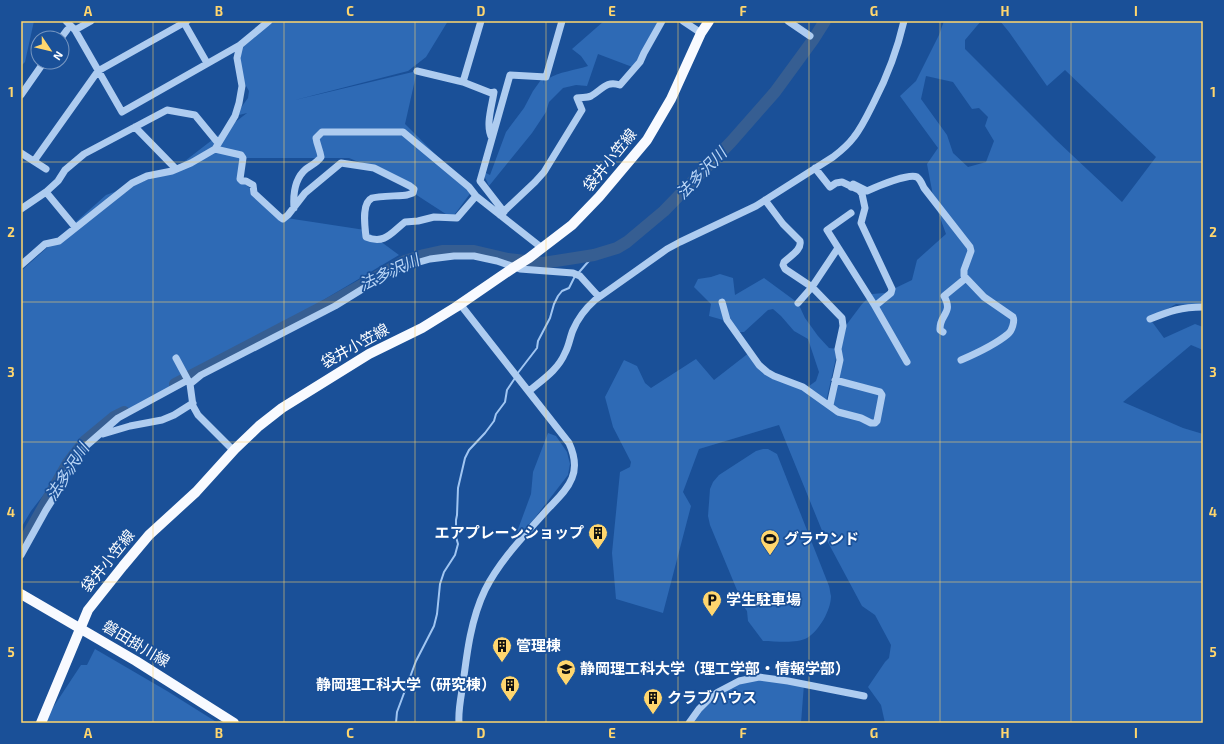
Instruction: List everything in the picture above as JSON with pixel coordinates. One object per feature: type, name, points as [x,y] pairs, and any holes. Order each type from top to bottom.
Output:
[{"type":"main road","name":"袋井小笠線","points":[[41,723],[88,610],[149,535],[196,492],[259,426],[282,408],[369,354],[422,328],[529,258],[572,225],[599,197],[647,140],[671,99],[701,33],[709,21]]},
{"type":"main road","name":"磐田掛川線","points":[[21,594],[136,661],[234,723]]},
{"type":"street","points":[[66,21],[75,30],[122,112],[240,45],[269,21]]},
{"type":"street","points":[[75,30],[91,21]]},
{"type":"street","points":[[463,82],[481,21]]},
{"type":"street","points":[[502,213],[480,181],[510,76],[546,77],[562,21]]},
{"type":"street","points":[[502,213],[544,172],[582,110],[578,98],[589,98],[606,85],[614,83],[620,85],[640,62],[662,21]]},
{"type":"street","points":[[684,21],[701,33]]},
{"type":"street","points":[[788,21],[810,36]]},
{"type":"street","points":[[528,391],[546,377],[560,363],[578,319],[586,308],[599,297],[667,249],[765,200],[834,157],[845,148],[863,123],[885,80],[899,42],[904,21]]},
{"type":"street","points":[[34,161],[98,71],[185,22],[208,63]]},
{"type":"street","points":[[21,265],[45,244],[59,241],[132,183],[147,176],[172,171],[191,163],[217,146],[235,116],[242,94],[237,58],[240,45]]},
{"type":"street","points":[[21,96],[39,70]]},
{"type":"street","points":[[417,71],[463,82],[491,93],[494,92],[489,123],[489,133],[492,138]]},
{"type":"street","points":[[21,209],[46,192],[58,181],[65,170],[84,154],[167,110],[195,115],[217,146],[241,155],[243,158],[240,179],[253,185],[254,193],[283,219],[294,208],[305,193],[341,163],[374,168],[414,189],[413,193],[407,195],[373,198],[368,202],[364,218],[366,237],[374,240],[393,234],[405,222],[418,221],[434,217],[456,218],[476,196]]},
{"type":"street","points":[[135,127],[176,169]]},
{"type":"street","points":[[294,208],[293,193],[296,182],[305,170],[321,158],[316,138],[322,132],[403,132],[470,187],[476,196],[502,213],[542,248]]},
{"type":"street","points":[[21,153],[46,169]]},
{"type":"street","points":[[815,168],[830,187],[836,183],[842,182],[858,190],[862,194],[864,208],[861,223],[892,289],[891,293],[875,306]]},
{"type":"street","points":[[851,187],[853,184],[867,191],[884,183],[914,176],[918,178],[922,181],[924,188],[970,247],[971,251],[964,270],[964,276],[984,297],[1014,317],[1015,320],[1010,333],[980,352],[961,360]]},
{"type":"street","points":[[46,192],[75,227]]},
{"type":"street","points":[[765,200],[783,224],[800,240],[800,248],[784,262],[783,265],[785,269],[812,286],[842,318],[843,321],[838,349],[840,360],[830,405]]},
{"type":"street","points":[[851,213],[827,230],[908,362]]},
{"type":"street","points":[[798,303],[812,286],[838,248]]},
{"type":"street","points":[[21,555],[79,454],[86,446],[122,416],[335,306],[390,272],[430,259],[454,256],[474,256],[497,261],[520,269],[573,273],[580,276],[599,297]]},
{"type":"street","points":[[943,332],[940,330],[940,325],[948,308],[948,304],[944,296],[966,278]]},
{"type":"street","points":[[722,302],[727,320],[759,364],[774,376],[803,387],[838,412],[861,418],[870,423],[877,421],[882,395],[880,392],[835,380]]},
{"type":"street","points":[[458,723],[470,639],[475,616],[484,591],[509,552],[568,486],[574,470],[575,461],[569,443],[460,304]]},
{"type":"street","points":[[1150,319],[1173,310],[1203,307]]},
{"type":"street","points":[[176,358],[189,382],[193,403],[198,415],[234,451]]},
{"type":"street","points":[[100,435],[133,425],[162,420],[174,415],[193,403]]},
{"type":"street","points":[[122,416],[133,425]]},
{"type":"street","points":[[689,723],[709,699],[718,692],[739,681],[759,678],[788,681],[864,696]]},
{"type":"shaded area","points":[[21,21],[34,21],[32,30],[30,30],[30,39],[25,62],[21,66]]},
{"type":"shaded area","points":[[271,21],[448,21],[426,57],[408,71],[295,100],[417,71],[405,124],[472,191],[452,218],[378,170],[349,158],[243,158],[240,179],[280,217],[365,230],[399,255],[226,358],[118,418],[72,458],[31,511],[21,528],[21,271],[106,195],[172,171],[247,113],[235,116],[248,98],[249,91],[240,75],[237,58],[244,41]]},
{"type":"shaded area","points":[[604,21],[662,21],[635,68],[598,54],[587,86],[576,85],[563,88],[549,102],[546,112],[532,133],[489,186],[482,171],[490,175],[506,132],[524,108],[533,91],[543,77],[543,85],[544,77],[548,79],[562,73],[588,66],[581,56],[572,49]]},
{"type":"shaded area","points":[[944,21],[981,21],[965,40],[965,49],[1055,139],[1122,202],[1156,157],[1065,70],[1047,86],[1000,21],[1203,21],[1203,306],[1176,304],[1150,319],[1164,338],[1195,324],[1203,327],[1203,350],[1191,345],[1123,402],[1183,428],[1203,434],[1203,723],[885,723],[881,705],[868,687],[889,658],[891,645],[875,615],[862,606],[823,533],[779,425],[699,449],[683,492],[691,506],[663,613],[616,599],[612,553],[620,472],[630,467],[631,462],[613,427],[605,397],[624,360],[637,366],[645,383],[651,388],[696,359],[714,380],[750,352],[767,372],[805,389],[816,381],[819,372],[808,339],[794,331],[773,309],[768,310],[744,332],[736,332],[723,320],[709,316],[711,304],[694,287],[698,279],[720,274],[733,278],[735,295],[764,278],[798,303],[805,318],[829,348],[838,349],[826,402],[830,405],[843,326],[847,324],[862,304],[872,294],[885,293],[912,280],[917,260],[946,234],[934,201],[927,164],[938,148],[900,96],[916,81],[939,35]],"holes":[[[926,76],[953,82],[972,109],[979,108],[988,117],[985,126],[994,141],[986,162],[968,167],[953,153],[947,135],[921,99]]]},
{"type":"shaded area","points":[[548,433],[556,436],[567,452],[570,464],[568,475],[534,519],[514,540],[531,494],[533,472]]},
{"type":"shaded area","name":"グラウンド","points":[[768,449],[777,454],[829,586],[831,596],[824,620],[811,635],[797,641],[763,641],[748,621],[747,611],[710,525],[708,516],[710,489],[713,482],[719,475],[756,451]]},
{"type":"shaded area","points":[[95,649],[218,723],[45,723],[50,712],[81,665],[87,665]]},
{"type":"shaded area","points":[[749,679],[804,684],[801,723],[690,723],[709,699]]},
{"type":"waterway","name":"法多沢川","points":[[175,384],[328,304],[405,261],[424,255],[442,251],[474,251],[508,259],[543,263],[594,255],[617,248],[627,242],[664,211],[731,142],[775,92],[825,21]]},
{"type":"waterway","points":[[517,374],[537,348],[538,341],[550,318],[558,296],[562,291],[569,288],[574,278],[594,255]]},
{"type":"waterway","points":[[396,723],[397,712],[416,661],[434,626],[437,614],[440,584],[444,572],[455,555],[458,544],[456,537],[458,488],[465,458],[469,450],[494,421],[496,414],[505,402],[507,390],[515,378]]},
{"type":"waterway","name":"法多沢川","points":[[21,547],[68,463],[85,441],[114,417],[124,412]]},
{"type":"place","name":"エアプレーンショップ","points":[[598,550]]},
{"type":"place","name":"グラウンド","points":[[770,556]]},
{"type":"place","name":"学生駐車場","points":[[712,617]]},
{"type":"place","name":"管理棟","points":[[502,663]]},
{"type":"place","name":"静岡理工科大学（理工学部・情報学部）","points":[[566,686]]},
{"type":"place","name":"静岡理工科大学（研究棟）","points":[[510,702]]},
{"type":"place","name":"クラブハウス","points":[[653,715]]}]
